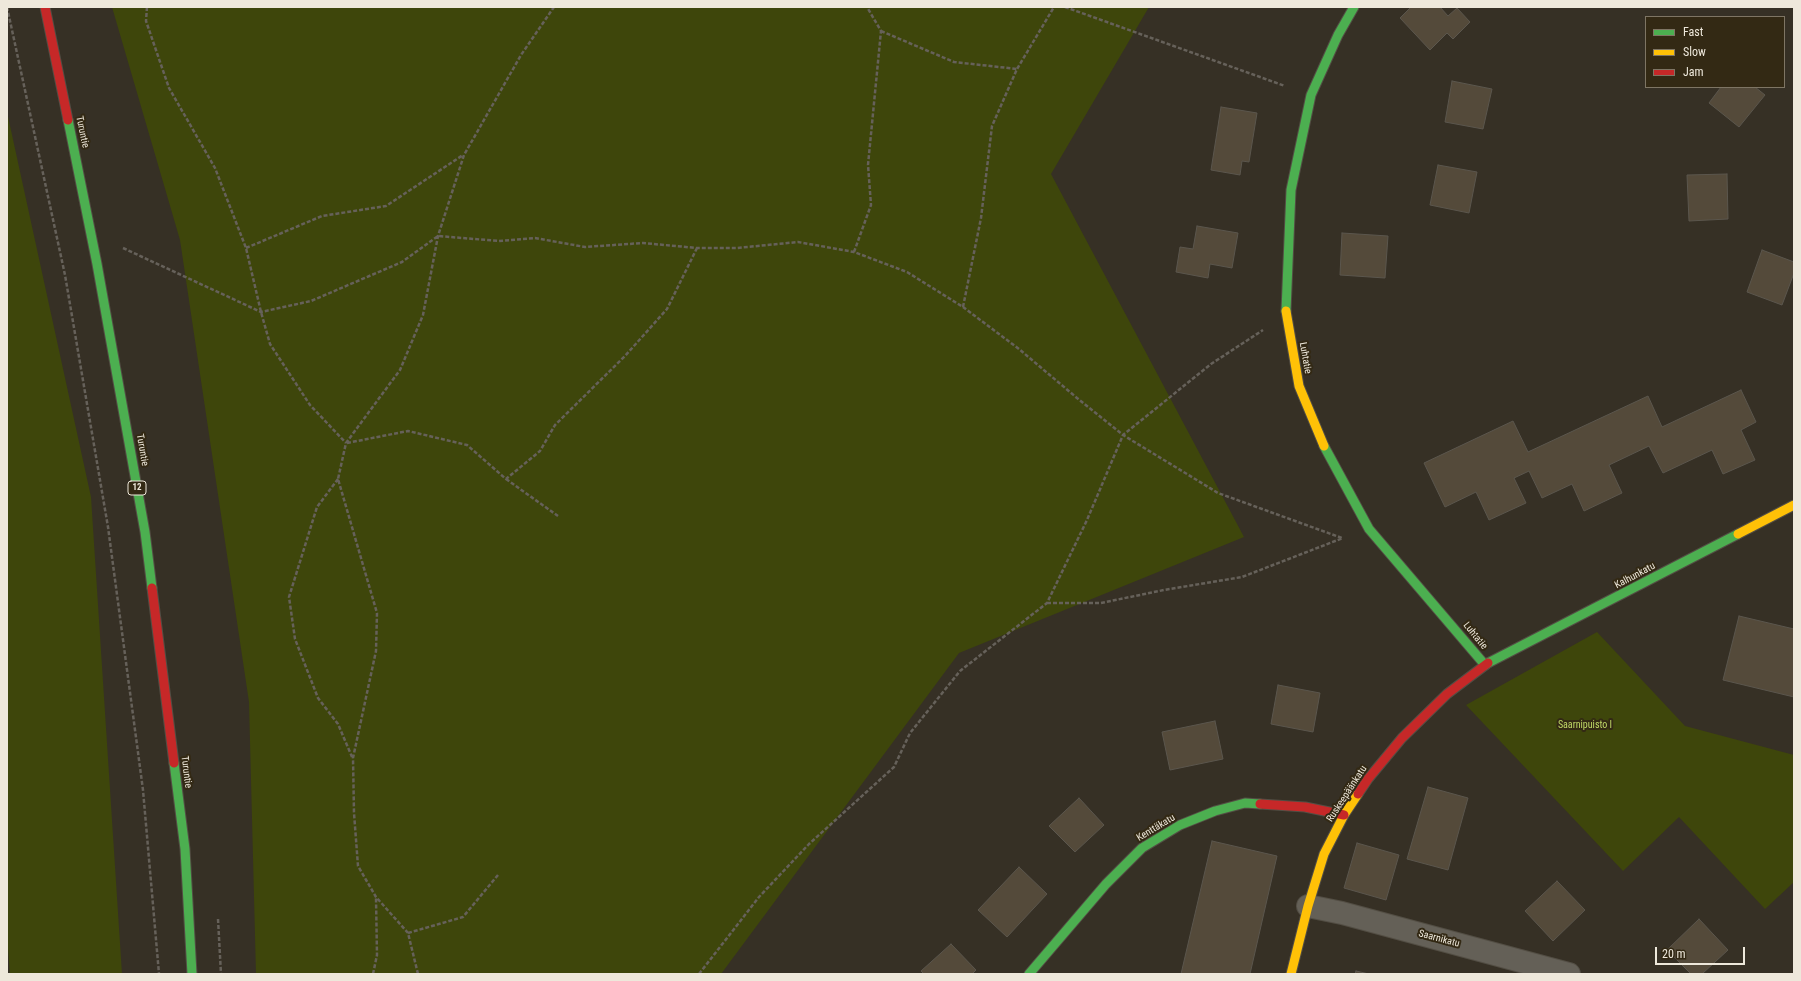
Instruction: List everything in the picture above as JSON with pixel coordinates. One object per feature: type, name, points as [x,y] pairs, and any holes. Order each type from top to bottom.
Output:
[{"type":"main road","name":"Turuntie","points":[[45,7],[98,264],[145,532],[185,849],[192,974]]},
{"type":"main road","name":"Luhtatie","points":[[1354,7],[1338,35],[1311,95],[1291,190],[1286,315],[1299,386],[1324,447],[1369,528],[1410,578],[1459,632],[1485,666]]},
{"type":"main road","name":"Kalhunkatu","points":[[1485,666],[1794,505]]},
{"type":"main road","name":"Ruskeepäänkatu","points":[[1291,974],[1308,906],[1324,854],[1344,815],[1368,779],[1402,738],[1447,694],[1485,666]]},
{"type":"main road","name":"Kenttäkatu","points":[[1029,974],[1106,884],[1142,848],[1180,825],[1215,811],[1245,803],[1305,807],[1344,815]]},
{"type":"street","name":"Saarnikatu","points":[[1308,906],[1342,913],[1569,974]]},
{"type":"path","points":[[7,7],[65,275],[108,527],[143,790],[160,974]]},
{"type":"path","points":[[147,7],[146,21],[169,88],[215,168],[246,248],[270,344],[310,405],[346,443]]},
{"type":"path","points":[[353,758],[338,724],[318,698],[295,639],[289,597],[317,507],[338,480],[346,443],[400,370],[423,315],[438,236],[464,154],[521,55],[554,7]]},
{"type":"path","points":[[854,252],[871,205],[868,165],[881,31],[867,7]]},
{"type":"path","points":[[963,307],[981,218],[992,126],[1017,69],[1054,7]]},
{"type":"path","points":[[1065,7],[1311,95]]},
{"type":"path","points":[[881,31],[954,62],[1017,69]]},
{"type":"path","points":[[246,248],[322,216],[386,206],[464,154]]},
{"type":"path","points":[[124,248],[261,312],[311,301],[402,262],[438,236],[499,241],[536,238],[585,247],[643,242],[697,248],[737,248],[798,242],[854,252],[907,272],[963,307],[1019,349],[1123,435],[1218,493],[1342,538]]},
{"type":"path","points":[[506,478],[540,451],[555,425],[625,356],[667,309],[697,248]]},
{"type":"path","points":[[700,974],[759,897],[804,849],[894,767],[910,733],[960,671],[1047,603],[1087,520],[1123,435],[1211,364],[1286,315]]},
{"type":"path","points":[[346,443],[408,431],[467,445],[506,478],[558,516]]},
{"type":"path","points":[[338,480],[377,613],[376,651],[353,758],[354,813],[358,866],[376,897],[408,933],[418,974]]},
{"type":"path","points":[[1047,603],[1101,602],[1242,577],[1369,528]]},
{"type":"path","points":[[408,933],[463,917],[498,875]]},
{"type":"path","points":[[373,974],[378,955],[376,897]]},
{"type":"green space","points":[[112,7],[1149,7],[1051,174],[1244,537],[959,653],[721,974],[256,974],[249,702],[180,240]]},
{"type":"green space","points":[[7,112],[91,497],[122,974],[10,974],[7,936]]},
{"type":"green space","name":"Saarnipuisto I","points":[[1597,632],[1685,726],[1794,755],[1794,882],[1765,909],[1679,817],[1623,871],[1466,705]]},
{"type":"building","points":[[1411,7],[1440,7],[1448,16],[1457,8],[1470,22],[1453,39],[1447,33],[1430,50],[1400,18]]},
{"type":"building","points":[[1452,81],[1492,89],[1483,129],[1445,122]]},
{"type":"building","points":[[1720,88],[1756,88],[1765,95],[1739,127],[1709,103]]},
{"type":"building","points":[[1221,107],[1257,113],[1249,162],[1242,161],[1240,175],[1211,170]]},
{"type":"building","points":[[1438,165],[1477,172],[1469,213],[1430,205]]},
{"type":"building","points":[[1727,174],[1728,219],[1689,221],[1687,175]]},
{"type":"building","points":[[1197,226],[1238,233],[1232,268],[1210,264],[1208,278],[1176,272],[1180,247],[1193,249]]},
{"type":"building","points":[[1342,233],[1388,236],[1385,278],[1340,275]]},
{"type":"building","points":[[1762,250],[1794,262],[1794,273],[1782,305],[1747,292]]},
{"type":"building","points":[[1741,390],[1756,422],[1741,430],[1755,460],[1723,474],[1712,450],[1663,473],[1649,446],[1609,465],[1622,493],[1584,511],[1572,484],[1542,498],[1529,471],[1514,478],[1526,503],[1489,520],[1476,492],[1445,507],[1424,463],[1513,421],[1528,452],[1648,396],[1662,427]]},
{"type":"building","points":[[1739,616],[1794,629],[1794,697],[1723,680]]},
{"type":"building","points":[[1278,685],[1320,693],[1313,732],[1271,724]]},
{"type":"building","points":[[1215,721],[1223,759],[1170,770],[1162,732]]},
{"type":"building","points":[[1428,787],[1468,798],[1448,870],[1407,859]]},
{"type":"building","points":[[1079,798],[1104,825],[1075,852],[1049,826]]},
{"type":"building","points":[[1212,841],[1277,856],[1250,974],[1181,974]]},
{"type":"building","points":[[1357,843],[1399,855],[1386,900],[1344,888]]},
{"type":"building","points":[[1019,867],[1047,894],[1007,937],[978,910]]},
{"type":"building","points":[[1557,881],[1585,910],[1553,941],[1525,911]]},
{"type":"building","points":[[1699,919],[1728,950],[1702,974],[1691,974],[1667,950]]},
{"type":"building","points":[[951,944],[976,970],[972,974],[924,974],[921,971]]},
{"type":"building","points":[[1356,971],[1369,974],[1355,974]]},
{"type":"traffic: fast","points":[[1286,311],[1291,190],[1311,95],[1338,35],[1354,7]]},
{"type":"traffic: fast","points":[[68,120],[97,264],[145,532],[152,588]]},
{"type":"traffic: fast","points":[[1324,446],[1369,529],[1485,665]]},
{"type":"traffic: fast","points":[[1488,663],[1738,534]]},
{"type":"traffic: fast","points":[[174,763],[185,849],[192,974]]},
{"type":"traffic: fast","points":[[1029,974],[1106,884],[1142,848],[1180,825],[1215,811],[1245,803],[1260,804]]},
{"type":"traffic: slow","points":[[1286,311],[1299,386],[1324,446]]},
{"type":"traffic: slow","points":[[1738,534],[1794,505]]},
{"type":"traffic: slow","points":[[1291,974],[1308,906],[1324,854],[1344,815],[1358,794]]},
{"type":"traffic: jam","points":[[45,7],[68,120]]},
{"type":"traffic: jam","points":[[152,588],[174,763]]},
{"type":"traffic: jam","points":[[1358,794],[1368,779],[1402,738],[1447,694],[1488,663]]},
{"type":"traffic: jam","points":[[1260,804],[1305,807],[1344,815]]}]
